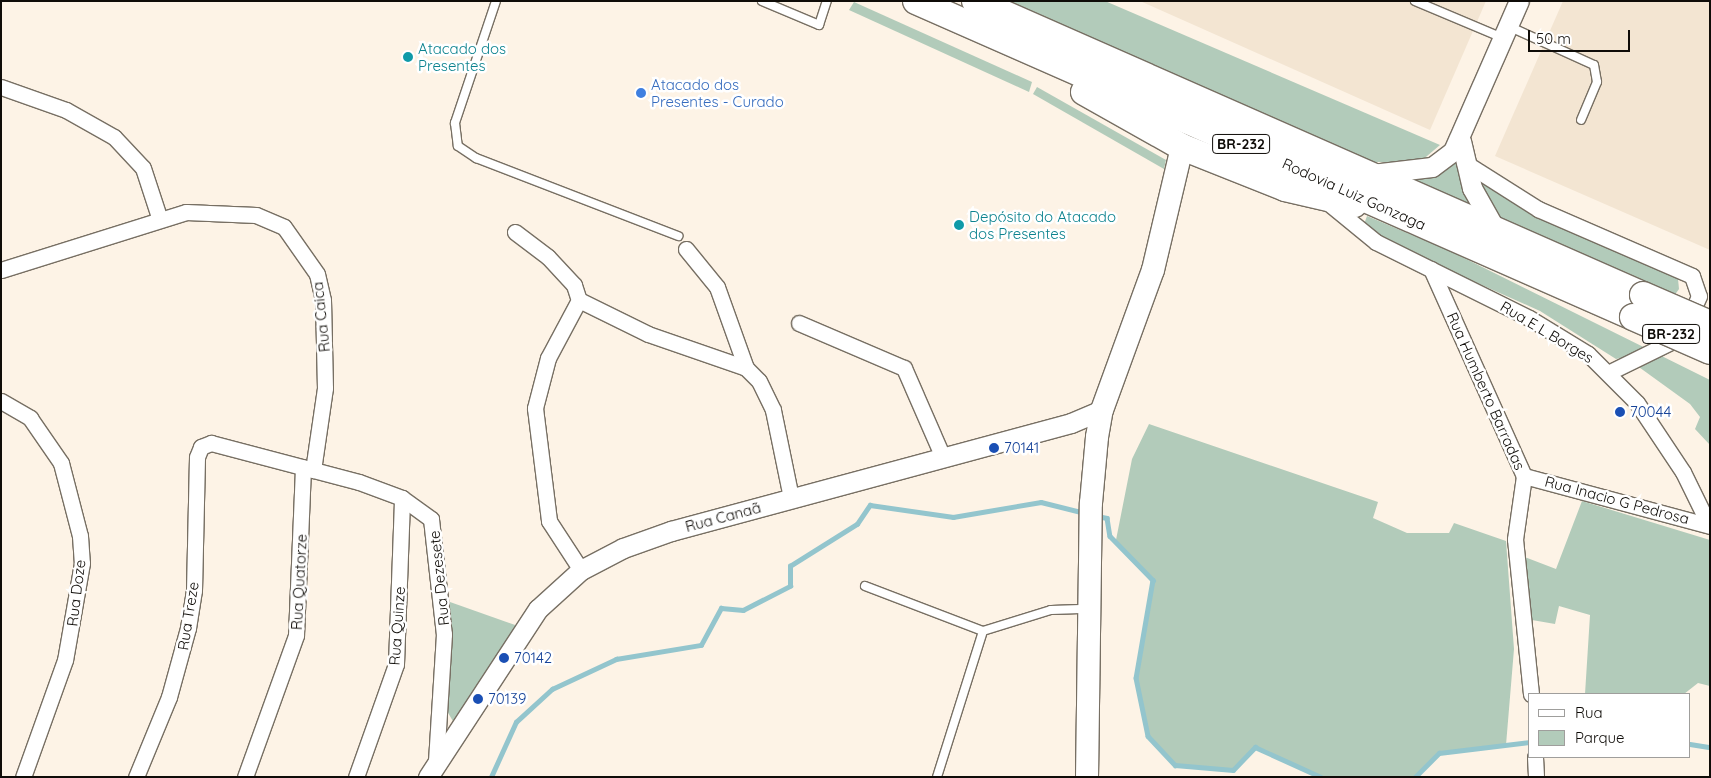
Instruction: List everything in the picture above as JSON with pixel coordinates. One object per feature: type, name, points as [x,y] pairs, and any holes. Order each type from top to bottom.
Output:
[{"type":"highway","name":"Rodovia Luiz Gonzaga","points":[[916,1],[1386,208],[1638,306],[1710,324]]},
{"type":"highway","name":"Rodovia Luiz Gonzaga","points":[[975,1],[1494,226],[1638,306],[1710,351]]},
{"type":"highway","points":[[947,14],[1182,147],[1326,200],[1386,208]]},
{"type":"main road","points":[[1087,777],[1091,503],[1102,410],[1153,270],[1182,147]]},
{"type":"street","points":[[1372,174],[1432,167],[1461,141],[1519,1]]},
{"type":"street","points":[[1,87],[73,114],[114,137],[143,168],[159,217]]},
{"type":"street","points":[[1461,141],[1464,162],[1494,226]]},
{"type":"street","points":[[1464,162],[1538,209],[1692,276],[1700,296],[1681,337],[1610,372]]},
{"type":"street","name":"Rua E L Borges","points":[[1326,200],[1376,242],[1538,323],[1610,372],[1662,439],[1709,525]]},
{"type":"street","name":"Rua Caica","points":[[1,270],[159,217],[220,211],[256,215],[284,228],[303,249],[317,274],[325,338],[323,422],[308,469]]},
{"type":"street","points":[[515,232],[548,257],[574,285],[579,300],[648,334],[746,368]]},
{"type":"street","points":[[686,249],[717,287],[746,368],[759,381],[773,410],[792,498]]},
{"type":"street","name":"Rua Humberto Barradas","points":[[1431,269],[1524,476],[1515,539],[1531,693]]},
{"type":"street","points":[[579,300],[548,358],[535,408],[549,521],[581,570]]},
{"type":"street","points":[[799,323],[904,368],[942,455]]},
{"type":"street","name":"Rua Doze","points":[[1,401],[30,418],[61,463],[80,536],[82,563],[65,660],[24,777]]},
{"type":"street","name":"Rua Canaã","points":[[432,770],[538,609],[581,570],[623,548],[670,531],[942,455],[1071,423],[1102,410]]},
{"type":"street","name":"Rua Dezesete","points":[[201,447],[211,443],[308,469],[402,498],[432,519],[437,541],[444,634],[432,770]]},
{"type":"street","name":"Rua Treze","points":[[136,777],[169,697],[188,628],[194,590],[197,457],[201,447]]},
{"type":"street","name":"Rua Quatorze","points":[[245,777],[296,635],[308,469]]},
{"type":"street","name":"Rua Inacio G Pedrosa","points":[[1524,476],[1709,525]]},
{"type":"street","name":"Rua Quinze","points":[[356,777],[396,664],[402,498]]},
{"type":"street","points":[[1535,758],[1536,777]]},
{"type":"lane","points":[[496,1],[455,123],[458,146],[476,158],[678,236]]},
{"type":"lane","points":[[762,1],[819,26],[827,1]]},
{"type":"lane","points":[[1415,1],[1594,65],[1597,82],[1581,120]]},
{"type":"lane","points":[[865,586],[983,631],[1051,610],[1088,608]]},
{"type":"lane","points":[[937,777],[983,631]]},
{"type":"shaded area","points":[[1140,1],[1486,1],[1430,130]]},
{"type":"shaded area","points":[[1563,1],[1710,1],[1710,250],[1495,156]]},
{"type":"green space","points":[[998,1],[1105,1],[1440,145],[1420,162],[1372,162]]},
{"type":"green space","points":[[854,2],[1032,82],[1029,92],[849,10]]},
{"type":"green space","points":[[1037,87],[1166,160],[1164,169],[1033,94]]},
{"type":"green space","points":[[1459,154],[1458,174],[1480,213],[1396,176],[1431,177]]},
{"type":"green space","points":[[1471,172],[1677,269],[1679,289],[1674,296],[1507,224],[1490,210]]},
{"type":"green space","points":[[1367,216],[1450,251],[1710,380],[1710,445],[1695,429],[1700,417],[1690,404],[1625,357],[1616,359],[1540,311],[1401,249],[1363,227]]},
{"type":"green space","points":[[1149,424],[1378,502],[1373,518],[1407,533],[1449,533],[1454,523],[1506,541],[1514,649],[1506,745],[1439,753],[1415,777],[1321,777],[1255,747],[1233,770],[1175,765],[1148,736],[1136,678],[1153,580],[1116,540],[1132,459]]},
{"type":"green space","points":[[1582,501],[1710,540],[1710,686],[1698,683],[1685,693],[1585,693],[1590,615],[1559,606],[1555,624],[1532,620],[1522,556],[1556,569]]},
{"type":"green space","points":[[450,602],[518,626],[454,723],[447,711]]},
{"type":"waterway","points":[[491,777],[516,722],[552,689],[616,659],[701,645],[721,608],[743,610],[790,586],[790,566],[857,524],[870,505],[953,517],[1041,502],[1085,513]]},
{"type":"waterway","points":[[1097,516],[1107,518],[1110,536],[1153,580],[1136,678],[1148,736],[1175,765],[1233,770],[1255,747],[1321,777]]},
{"type":"waterway","points":[[1415,777],[1439,753],[1528,742]]},
{"type":"waterway","points":[[1691,744],[1710,747]]},
{"type":"place","name":"Atacado dos Presentes","points":[[408,57]]},
{"type":"place","name":"Atacado dos Presentes - Curado","points":[[641,93]]},
{"type":"place","name":"Depósito do Atacado dos Presentes","points":[[959,225]]},
{"type":"place","name":"70044","points":[[1620,412]]},
{"type":"place","name":"70141","points":[[994,448]]},
{"type":"place","name":"70142","points":[[504,658]]},
{"type":"place","name":"70139","points":[[478,699]]}]
